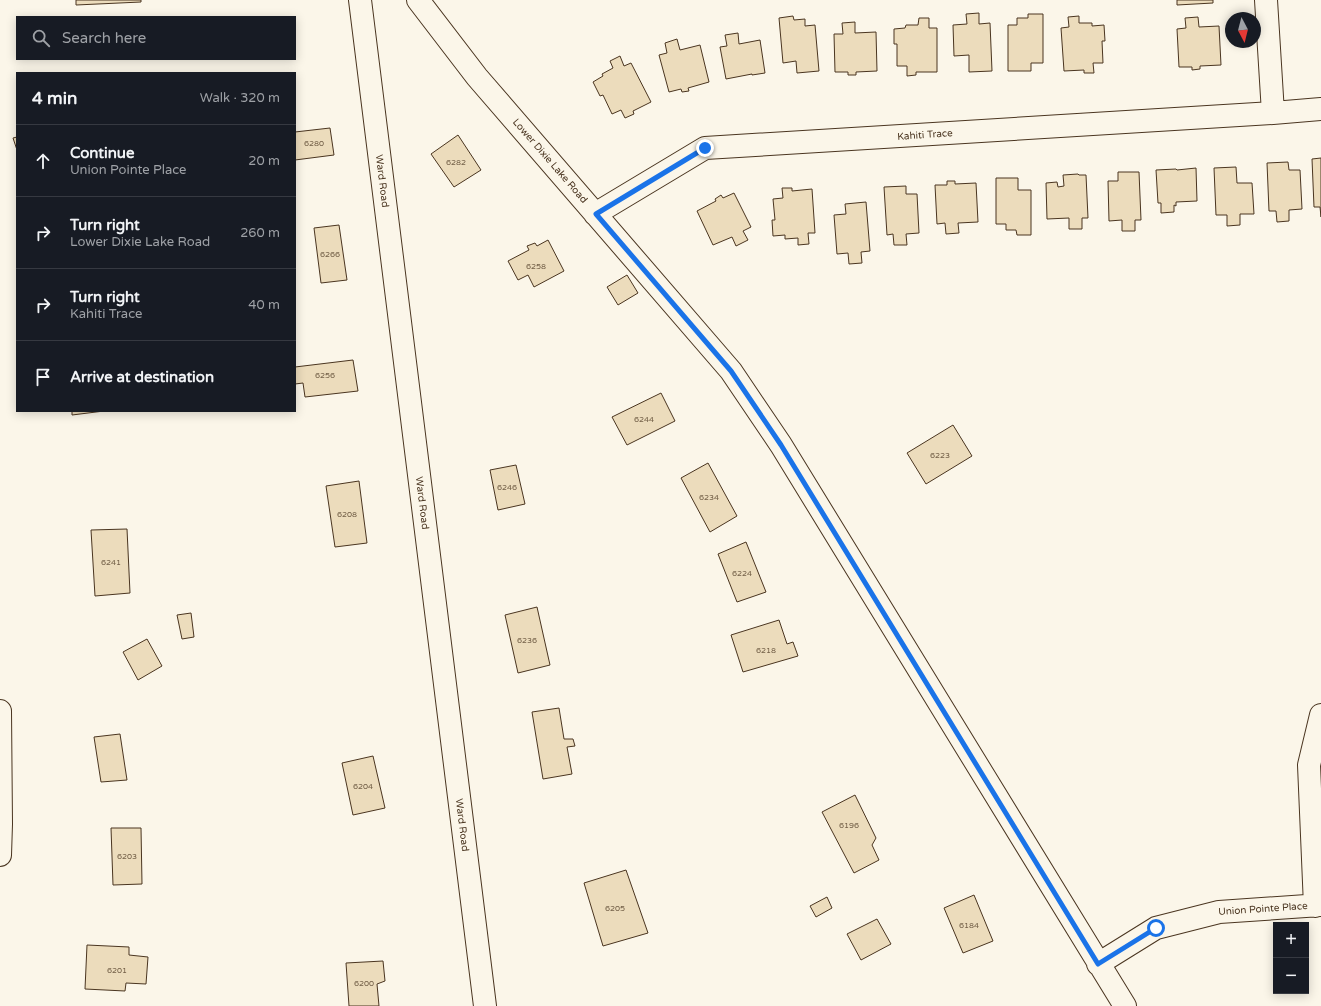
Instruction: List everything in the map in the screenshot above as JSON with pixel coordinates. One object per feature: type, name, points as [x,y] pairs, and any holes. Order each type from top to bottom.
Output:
[{"type":"street","name":"Ward Road","points":[[360,0],[484,1006]]},
{"type":"street","name":"Lower Dixie Lake Road","points":[[418,0],[477,77],[731,371],[781,445],[1125,1006]]},
{"type":"street","points":[[1266,0],[1273,113]]},
{"type":"street","name":"Kahiti Trace","points":[[596,214],[705,148],[1321,109]]},
{"type":"street","points":[[0,711],[2,824],[0,855]]},
{"type":"street","points":[[1318,906],[1309,765],[1321,715]]},
{"type":"street","name":"Union Pointe Place","points":[[1098,964],[1156,928],[1219,912],[1318,906]]},
{"type":"building","points":[[76,0],[141,0],[141,2],[76,5]]},
{"type":"building","points":[[1177,0],[1213,0],[1213,3],[1177,5]]},
{"type":"building","points":[[979,13],[979,24],[990,23],[992,71],[969,72],[969,55],[954,56],[953,25],[967,24],[966,14]]},
{"type":"building","points":[[1028,14],[1043,14],[1043,63],[1031,63],[1031,71],[1008,71],[1008,25],[1017,25],[1017,18],[1028,18]]},
{"type":"building","points":[[793,16],[794,20],[805,19],[805,26],[815,25],[819,71],[797,73],[796,61],[783,63],[779,18]]},
{"type":"building","points":[[1079,16],[1079,23],[1092,23],[1092,26],[1104,25],[1105,41],[1102,41],[1103,63],[1093,63],[1094,73],[1084,73],[1084,70],[1064,71],[1061,28],[1069,27],[1068,17]]},
{"type":"building","points":[[1198,17],[1199,27],[1219,26],[1221,65],[1200,66],[1200,69],[1192,70],[1192,67],[1179,67],[1177,29],[1186,28],[1185,18]]},
{"type":"building","points":[[919,18],[929,18],[929,28],[937,28],[937,72],[916,72],[916,75],[907,76],[907,66],[897,66],[897,44],[894,44],[894,29],[905,28],[906,25],[918,25]]},
{"type":"building","points":[[855,22],[855,33],[876,32],[877,71],[856,72],[856,75],[848,75],[848,72],[835,72],[834,34],[843,34],[842,23]]},
{"type":"building","points":[[738,33],[739,44],[760,40],[765,73],[726,79],[720,47],[727,46],[725,35]]},
{"type":"building","points":[[677,39],[680,50],[700,45],[709,82],[688,88],[689,91],[682,92],[681,89],[669,92],[659,55],[667,53],[665,43]]},
{"type":"building","points":[[620,56],[624,66],[631,63],[651,102],[633,111],[634,114],[625,118],[621,110],[612,114],[603,95],[600,96],[593,82],[603,76],[602,74],[613,68],[610,61]]},
{"type":"building","points":[[330,128],[334,155],[296,160],[296,132]]},
{"type":"building","points":[[458,135],[481,170],[454,187],[431,154]]},
{"type":"building","points":[[16,137],[16,147],[13,138]]},
{"type":"building","points":[[1321,158],[1321,217],[1320,207],[1314,207],[1312,159]]},
{"type":"building","points":[[1288,162],[1289,170],[1300,170],[1302,209],[1289,210],[1289,221],[1277,222],[1276,211],[1269,211],[1267,163]]},
{"type":"building","points":[[1236,167],[1237,183],[1252,183],[1254,214],[1240,214],[1240,225],[1227,226],[1227,215],[1216,215],[1214,168]]},
{"type":"building","points":[[1196,168],[1197,201],[1176,202],[1176,206],[1174,205],[1174,212],[1161,213],[1161,203],[1158,203],[1156,170]]},
{"type":"building","points":[[1118,172],[1139,172],[1141,220],[1135,220],[1135,231],[1122,231],[1122,220],[1109,221],[1108,181],[1118,181]]},
{"type":"building","points":[[1063,175],[1086,175],[1088,218],[1082,218],[1082,229],[1069,229],[1069,218],[1047,219],[1046,183],[1057,182],[1058,187],[1064,186]]},
{"type":"building","points":[[996,178],[1018,178],[1018,190],[1031,190],[1031,235],[1017,235],[1016,230],[1006,230],[1006,224],[996,224]]},
{"type":"building","points":[[947,181],[955,181],[955,184],[976,183],[978,222],[958,223],[959,233],[946,234],[945,223],[937,224],[935,185],[947,185]]},
{"type":"building","points":[[906,186],[906,194],[917,194],[919,233],[906,234],[907,245],[894,245],[893,234],[887,235],[884,187]]},
{"type":"building","points":[[782,188],[792,188],[792,191],[812,189],[815,233],[808,233],[809,244],[798,245],[798,238],[785,239],[785,235],[773,236],[772,220],[775,220],[773,199],[783,198]]},
{"type":"building","points":[[734,193],[751,227],[743,231],[748,240],[736,246],[732,237],[713,245],[697,211],[716,201],[715,199],[721,195],[723,198]]},
{"type":"building","points":[[866,202],[870,251],[861,252],[862,263],[849,264],[848,253],[837,254],[834,215],[846,214],[845,204]]},
{"type":"building","points":[[339,225],[347,280],[321,283],[314,228]]},
{"type":"building","points":[[548,240],[564,271],[534,287],[528,275],[518,280],[508,261],[529,250],[527,246],[535,243],[537,246]]},
{"type":"building","points":[[627,275],[638,293],[618,305],[607,287]]},
{"type":"building","points":[[353,360],[358,391],[305,397],[303,383],[296,384],[296,367]]},
{"type":"building","points":[[661,393],[675,421],[627,445],[612,417]]},
{"type":"building","points":[[72,412],[96,412],[72,415]]},
{"type":"building","points":[[953,425],[972,456],[926,484],[907,453]]},
{"type":"building","points":[[708,463],[737,516],[710,532],[681,478]]},
{"type":"building","points":[[516,465],[525,504],[498,510],[490,470]]},
{"type":"building","points":[[359,481],[367,543],[335,547],[326,486]]},
{"type":"building","points":[[127,529],[130,593],[95,596],[91,530]]},
{"type":"building","points":[[746,542],[766,592],[737,602],[718,554]]},
{"type":"building","points":[[537,607],[550,665],[518,673],[505,615]]},
{"type":"building","points":[[191,613],[194,637],[182,639],[177,615]]},
{"type":"building","points":[[779,620],[787,644],[793,642],[798,656],[743,672],[731,635]]},
{"type":"building","points":[[147,639],[162,666],[138,680],[123,652]]},
{"type":"building","points":[[559,708],[564,739],[573,739],[575,746],[567,747],[572,774],[543,779],[532,712]]},
{"type":"building","points":[[120,734],[127,780],[101,782],[94,737]]},
{"type":"building","points":[[373,756],[385,808],[353,815],[342,763]]},
{"type":"building","points":[[855,795],[876,838],[872,845],[879,860],[854,873],[822,812]]},
{"type":"building","points":[[111,828],[141,828],[142,884],[113,885]]},
{"type":"building","points":[[626,870],[648,933],[603,946],[584,883]]},
{"type":"building","points":[[974,895],[993,941],[963,953],[944,908]]},
{"type":"building","points":[[827,897],[832,908],[816,917],[810,906]]},
{"type":"building","points":[[877,919],[891,944],[861,960],[847,934]]},
{"type":"building","points":[[87,945],[129,947],[129,955],[148,957],[146,984],[126,983],[125,991],[85,989]]},
{"type":"building","points":[[383,961],[385,981],[377,984],[379,1006],[349,1006],[346,963]]},
{"type":"route","points":[[705,148],[596,214],[731,371],[781,445],[1098,964],[1156,928]]}]
